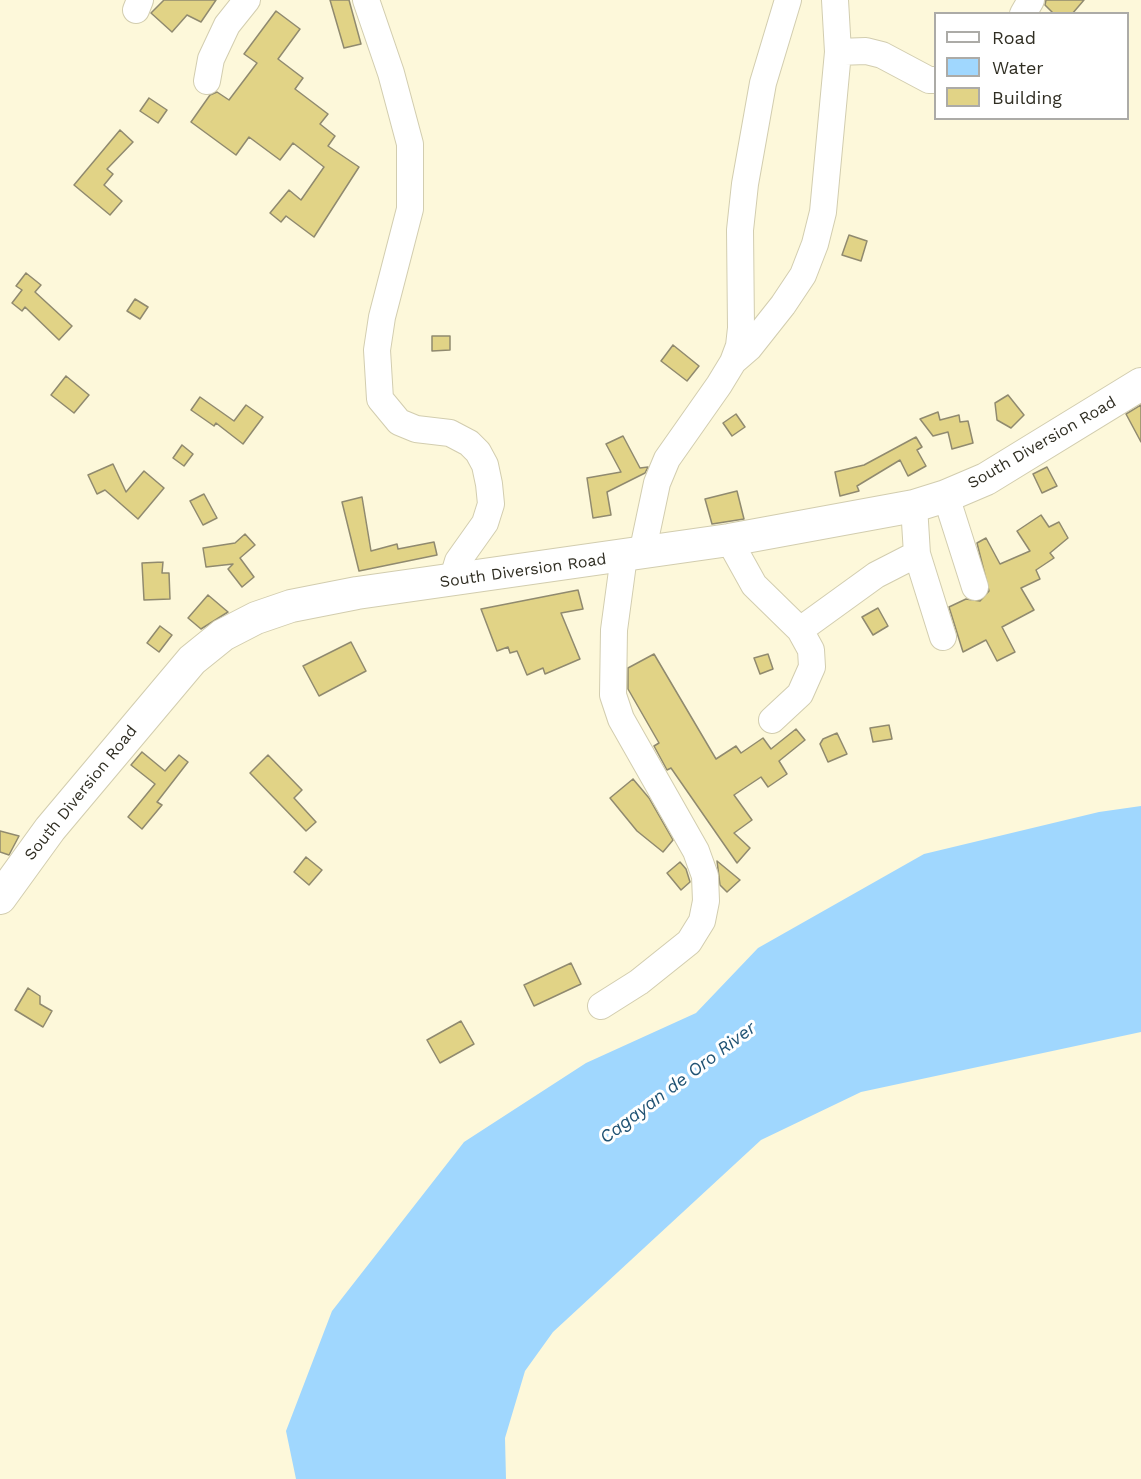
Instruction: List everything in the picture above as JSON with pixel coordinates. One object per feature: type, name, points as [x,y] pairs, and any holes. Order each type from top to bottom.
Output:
[{"type":"main road","name":"South Diversion Road","points":[[0,898],[43,837],[192,660],[223,635],[256,618],[291,606],[357,593],[633,555],[914,506],[946,496],[986,479],[1141,384]]},
{"type":"street","points":[[207,81],[210,59],[227,25],[247,0]]},
{"type":"street","points":[[366,0],[391,73],[410,144],[410,209],[382,317],[377,350],[381,399],[399,422],[417,429],[450,433],[469,443],[478,452],[485,465],[489,484],[491,504],[485,523],[458,561],[452,581]]},
{"type":"street","points":[[734,362],[741,328],[740,230],[751,139],[763,83],[788,0]]},
{"type":"street","points":[[601,1006],[639,982],[689,942],[702,921],[706,900],[705,876],[696,851],[621,719],[613,695],[614,630],[633,555],[667,459],[734,362],[754,342],[783,305],[803,275],[815,244],[823,212],[838,52],[835,0]]},
{"type":"street","points":[[838,52],[866,51],[882,55],[929,80],[934,80]]},
{"type":"street","points":[[946,496],[975,587]]},
{"type":"street","points":[[914,506],[917,554],[943,637]]},
{"type":"street","points":[[729,540],[754,585],[800,630],[811,650],[812,667],[800,693],[772,720]]},
{"type":"street","points":[[800,630],[876,575],[917,554]]},
{"type":"water","name":"Cagayan de Oro River","points":[[1141,806],[1141,1032],[861,1092],[761,1140],[553,1332],[525,1371],[505,1438],[506,1479],[296,1479],[286,1431],[332,1311],[464,1142],[586,1063],[696,1013],[758,948],[924,854],[1099,812]]},
{"type":"building","points":[[164,0],[216,0],[201,22],[187,15],[172,32],[151,13]]},
{"type":"building","points":[[330,0],[349,0],[361,44],[344,48]]},
{"type":"building","points":[[1046,0],[1084,0],[1074,12],[1052,12],[1045,5]]},
{"type":"building","points":[[276,11],[300,29],[278,59],[303,78],[295,89],[328,114],[320,124],[335,136],[328,146],[359,167],[314,237],[286,216],[281,222],[270,213],[289,190],[301,200],[324,167],[293,143],[280,160],[249,137],[236,155],[191,122],[210,95],[217,92],[229,100],[257,63],[244,54]]},
{"type":"building","points":[[149,98],[167,110],[158,123],[140,111]]},
{"type":"building","points":[[120,130],[133,142],[107,169],[113,174],[104,185],[122,201],[110,215],[74,185]]},
{"type":"building","points":[[849,235],[867,241],[861,261],[842,255]]},
{"type":"building","points":[[26,273],[41,285],[35,292],[72,326],[59,340],[25,307],[22,311],[12,303],[22,290],[16,286]]},
{"type":"building","points":[[135,299],[148,307],[140,319],[127,311]]},
{"type":"building","points":[[432,336],[450,336],[450,350],[432,351]]},
{"type":"building","points":[[673,345],[699,366],[687,381],[661,361]]},
{"type":"building","points":[[66,376],[89,395],[74,413],[51,395]]},
{"type":"building","points":[[1008,395],[1024,415],[1011,428],[997,420],[995,403]]},
{"type":"building","points":[[200,397],[234,421],[246,405],[263,417],[243,444],[216,423],[214,426],[191,410]]},
{"type":"building","points":[[1141,405],[1141,442],[1126,414]]},
{"type":"building","points":[[938,412],[940,420],[959,415],[960,422],[968,421],[973,443],[952,449],[948,432],[933,436],[920,419]]},
{"type":"building","points":[[736,414],[745,427],[732,436],[723,423]]},
{"type":"building","points":[[623,436],[640,468],[648,467],[645,473],[607,492],[611,515],[593,518],[587,478],[621,472],[606,444]]},
{"type":"building","points":[[916,437],[922,447],[917,450],[926,466],[908,476],[900,460],[857,486],[859,491],[840,496],[835,472],[864,465]]},
{"type":"building","points":[[182,445],[193,454],[184,466],[173,458]]},
{"type":"building","points":[[113,464],[126,492],[144,471],[164,488],[138,519],[105,490],[97,494],[88,475]]},
{"type":"building","points":[[1047,467],[1057,486],[1042,493],[1033,474]]},
{"type":"building","points":[[737,491],[744,519],[712,524],[705,499]]},
{"type":"building","points":[[204,494],[217,518],[203,525],[190,501]]},
{"type":"building","points":[[362,497],[371,551],[397,544],[398,549],[434,542],[437,555],[359,571],[342,502]]},
{"type":"building","points":[[1041,515],[1049,527],[1059,522],[1068,538],[1050,553],[1054,558],[1036,570],[1040,579],[1021,588],[1034,610],[1002,627],[1015,652],[997,661],[986,640],[963,652],[949,607],[966,599],[980,601],[989,591],[977,543],[986,538],[1000,564],[1030,551],[1017,531]]},
{"type":"building","points":[[245,534],[255,545],[240,558],[254,577],[242,587],[228,569],[233,564],[206,567],[203,548],[235,543]]},
{"type":"building","points":[[163,562],[162,573],[169,573],[170,599],[144,600],[142,563]]},
{"type":"building","points":[[578,590],[583,609],[561,613],[580,659],[545,674],[543,668],[527,675],[517,651],[510,653],[508,647],[497,651],[481,609]]},
{"type":"building","points":[[208,595],[228,612],[201,629],[188,618]]},
{"type":"building","points":[[878,608],[888,626],[873,635],[862,617]]},
{"type":"building","points":[[160,626],[172,635],[159,652],[147,643]]},
{"type":"building","points":[[351,642],[366,671],[319,696],[303,666]]},
{"type":"building","points":[[654,654],[716,759],[736,746],[741,753],[763,738],[771,749],[796,729],[805,740],[779,761],[787,774],[768,787],[761,777],[734,795],[752,820],[734,833],[750,848],[737,863],[671,768],[667,770],[654,746],[659,743],[628,689],[628,668]]},
{"type":"building","points":[[768,654],[773,669],[760,674],[754,658]]},
{"type":"building","points":[[889,725],[892,739],[873,742],[870,728]]},
{"type":"building","points":[[837,733],[847,754],[828,762],[820,744],[823,739]]},
{"type":"building","points":[[142,752],[165,771],[179,755],[188,762],[157,802],[162,805],[142,829],[128,817],[155,784],[131,765]]},
{"type":"building","points":[[268,755],[302,790],[294,798],[316,822],[306,831],[250,773]]},
{"type":"building","points":[[633,779],[649,798],[673,840],[663,852],[637,831],[610,798]]},
{"type":"building","points":[[0,831],[19,836],[9,855],[0,852]]},
{"type":"building","points":[[306,857],[322,870],[309,885],[294,872]]},
{"type":"building","points":[[717,861],[740,880],[727,892],[720,885]]},
{"type":"building","points":[[680,862],[686,869],[690,882],[681,890],[667,873]]},
{"type":"building","points":[[571,963],[581,984],[534,1006],[524,985]]},
{"type":"building","points":[[28,988],[40,996],[40,1004],[52,1011],[43,1027],[15,1010]]},
{"type":"building","points":[[461,1021],[474,1044],[440,1063],[427,1040]]}]
